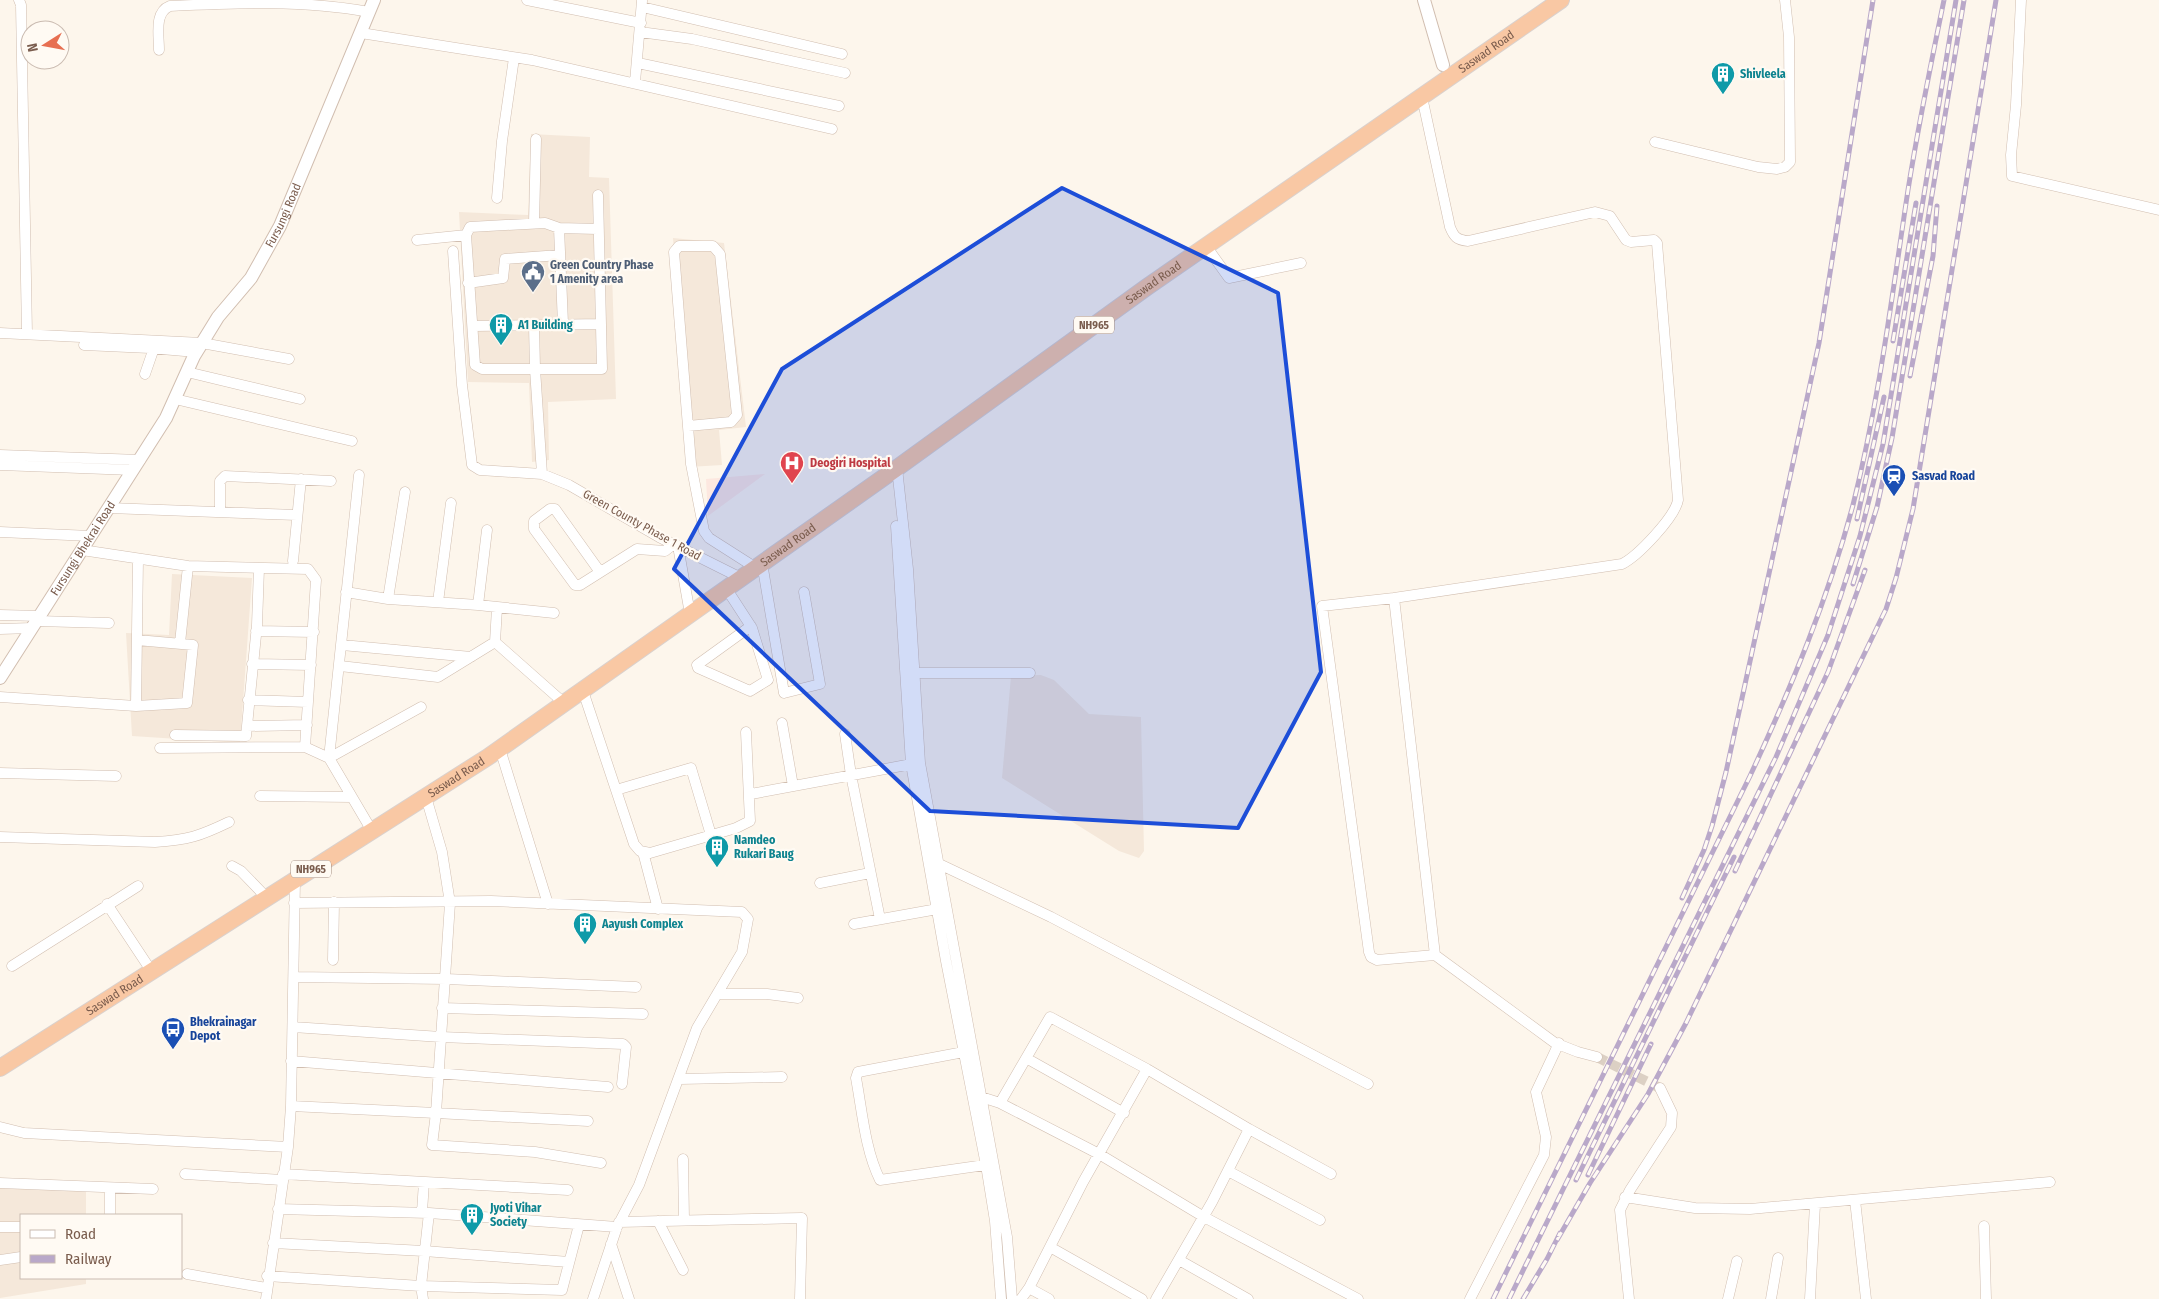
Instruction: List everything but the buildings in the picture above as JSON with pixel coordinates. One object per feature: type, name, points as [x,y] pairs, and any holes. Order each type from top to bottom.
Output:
[{"type":"highway","name":"Saswad Road","points":[[0,1068],[500,748],[894,470],[1206,246],[1561,0]]},
{"type":"street","points":[[18,0],[21,15],[26,334]]},
{"type":"street","name":"Fursungi Road","points":[[166,418],[199,348],[218,317],[251,278],[280,226],[374,0]]},
{"type":"street","points":[[527,0],[845,73]]},
{"type":"street","points":[[1424,0],[1443,65]]},
{"type":"street","points":[[1655,142],[1758,167],[1777,169],[1785,167],[1790,162],[1789,36],[1785,0]]},
{"type":"street","points":[[2021,0],[2016,104],[2011,155],[2012,176],[2159,210]]},
{"type":"street","points":[[635,82],[642,3],[842,54]]},
{"type":"street","points":[[159,50],[160,14],[164,8],[170,6],[337,6],[369,12]]},
{"type":"street","points":[[360,33],[514,58],[635,82],[832,129]]},
{"type":"street","points":[[497,198],[502,141],[514,58]]},
{"type":"street","points":[[638,63],[840,106]]},
{"type":"street","points":[[1422,97],[1450,227],[1454,236],[1459,240],[1468,240],[1595,212],[1610,216],[1626,240],[1631,242],[1654,240],[1657,243],[1678,500],[1672,514],[1635,555],[1622,564],[1394,598],[1322,606],[1370,952],[1374,960],[1436,955],[1559,1043],[1578,1052],[1598,1057]]},
{"type":"street","points":[[534,223],[536,139]]},
{"type":"street","points":[[598,195],[602,369],[476,367],[468,282],[466,235],[473,226],[551,223],[559,228],[598,228]]},
{"type":"street","points":[[559,228],[563,324]]},
{"type":"street","points":[[417,240],[466,235]]},
{"type":"street","points":[[688,426],[732,422],[737,415],[720,254],[713,246],[679,246],[674,252],[691,464],[704,531],[709,538],[759,565],[784,693],[820,684],[804,592]]},
{"type":"street","points":[[1206,246],[1229,278],[1301,263]]},
{"type":"street","name":"Green County Phase 1 Road","points":[[453,251],[462,385],[472,465],[480,470],[542,474],[569,485],[676,545],[742,578]]},
{"type":"street","points":[[468,282],[503,278],[505,259],[560,255]]},
{"type":"street","points":[[473,326],[601,324]]},
{"type":"street","points":[[534,325],[542,474]]},
{"type":"street","points":[[0,333],[199,348],[289,359]]},
{"type":"street","points":[[84,345],[199,348]]},
{"type":"street","points":[[145,374],[154,348]]},
{"type":"street","points":[[187,372],[300,399]]},
{"type":"street","points":[[175,399],[352,441]]},
{"type":"street","name":"Fursungi Bhekrai Road","points":[[0,678],[6,660],[36,622],[166,418]]},
{"type":"street","points":[[0,455],[136,465]]},
{"type":"street","points":[[0,465],[136,465]]},
{"type":"street","points":[[894,470],[897,530],[916,763],[968,1051],[990,1164],[1007,1237],[1012,1299]]},
{"type":"street","points":[[329,758],[359,475]]},
{"type":"street","points":[[220,512],[220,481],[225,476],[331,481]]},
{"type":"street","points":[[293,561],[301,479]]},
{"type":"street","points":[[388,599],[405,492]]},
{"type":"street","points":[[438,602],[451,503]]},
{"type":"street","points":[[109,508],[297,515]]},
{"type":"street","points":[[600,572],[556,509],[550,509],[534,522],[534,529],[573,584],[580,585],[637,549],[666,551],[676,545],[690,614]]},
{"type":"street","points":[[478,605],[487,530]]},
{"type":"street","points":[[0,532],[91,536]]},
{"type":"street","points":[[82,550],[188,566],[308,569],[313,573],[316,580],[314,632],[305,747]]},
{"type":"street","points":[[136,706],[138,559]]},
{"type":"street","points":[[180,644],[188,566]]},
{"type":"street","points":[[175,735],[246,736],[256,631],[259,568]]},
{"type":"street","points":[[726,588],[751,626],[768,678],[767,681],[750,691],[698,668],[697,666],[751,626]]},
{"type":"street","points":[[346,592],[388,599],[478,605],[554,613]]},
{"type":"street","points":[[1394,598],[1436,955]]},
{"type":"street","points":[[495,642],[497,608]]},
{"type":"street","points":[[0,615],[36,622],[109,623]]},
{"type":"street","points":[[0,629],[36,622]]},
{"type":"street","points":[[256,631],[314,632]]},
{"type":"street","points":[[0,697],[136,706],[187,703],[192,645],[137,640]]},
{"type":"street","points":[[340,666],[432,678],[444,674],[495,642]]},
{"type":"street","points":[[495,642],[564,703]]},
{"type":"street","points":[[342,645],[471,657]]},
{"type":"street","points":[[252,664],[312,665]]},
{"type":"street","points":[[910,673],[1030,674]]},
{"type":"street","points":[[583,691],[634,844],[643,852],[650,853],[750,821],[746,732]]},
{"type":"street","points":[[248,700],[308,702]]},
{"type":"street","points":[[329,758],[421,707]]},
{"type":"street","points":[[782,723],[793,786]]},
{"type":"street","points":[[247,726],[307,725]]},
{"type":"street","points":[[845,734],[851,775],[880,919]]},
{"type":"street","points":[[160,748],[305,747],[329,758],[372,831]]},
{"type":"street","points":[[500,748],[548,904]]},
{"type":"street","points":[[751,794],[916,763]]},
{"type":"street","points":[[616,790],[691,768],[711,835]]},
{"type":"street","points":[[0,773],[116,776]]},
{"type":"street","points":[[260,796],[352,797]]},
{"type":"street","points":[[426,797],[442,852],[450,903],[439,1074],[432,1145],[535,1152],[601,1164]]},
{"type":"street","points":[[0,837],[156,842],[181,841],[198,838],[229,822]]},
{"type":"street","points":[[643,852],[658,909]]},
{"type":"street","points":[[933,861],[1051,917],[1368,1084]]},
{"type":"street","points":[[232,866],[241,871],[267,898]]},
{"type":"street","points":[[820,883],[870,872]]},
{"type":"street","points":[[266,1299],[266,1288],[288,1147],[291,1106],[295,880]]},
{"type":"street","points":[[12,966],[138,886]]},
{"type":"street","points":[[294,903],[450,903],[491,901],[742,912],[746,914],[748,918],[742,952],[697,1028],[680,1079],[639,1185],[618,1225],[593,1299]]},
{"type":"street","points":[[333,960],[334,902]]},
{"type":"street","points":[[108,904],[152,972]]},
{"type":"street","points":[[854,924],[941,908]]},
{"type":"street","points":[[294,977],[446,979],[636,987]]},
{"type":"street","points":[[717,994],[766,994],[798,998]]},
{"type":"street","points":[[442,1008],[643,1014]]},
{"type":"street","points":[[1000,1104],[1050,1017],[1147,1069],[1332,1174]]},
{"type":"street","points":[[293,1027],[624,1044],[626,1047],[622,1084]]},
{"type":"street","points":[[1470,1299],[1544,1154],[1545,1129],[1536,1092],[1559,1043]]},
{"type":"street","points":[[968,1051],[858,1072],[856,1078],[869,1145],[880,1180],[990,1164]]},
{"type":"street","points":[[1026,1058],[1124,1113]]},
{"type":"street","points":[[291,1061],[608,1087]]},
{"type":"street","points":[[1021,1299],[1029,1288],[1099,1154],[1124,1113],[1147,1069]]},
{"type":"street","points":[[680,1079],[782,1077]]},
{"type":"street","points":[[1629,1299],[1620,1210],[1625,1197],[1671,1127],[1672,1113],[1660,1088]]},
{"type":"street","points":[[977,1095],[1000,1104],[1099,1154],[1204,1217],[1358,1299]]},
{"type":"street","points":[[291,1106],[588,1121]]},
{"type":"street","points":[[0,1127],[24,1133],[288,1147]]},
{"type":"street","points":[[1156,1299],[1204,1217],[1250,1129]]},
{"type":"street","points":[[683,1159],[684,1220]]},
{"type":"street","points":[[990,1164],[1001,1299]]},
{"type":"street","points":[[1228,1171],[1320,1220]]},
{"type":"street","points":[[185,1174],[424,1182],[568,1190]]},
{"type":"street","points":[[423,1299],[421,1286],[426,1212],[424,1182]]},
{"type":"street","points":[[1625,1197],[1695,1208],[1722,1210],[1815,1204],[2050,1182]]},
{"type":"street","points":[[0,1183],[152,1189]]},
{"type":"street","points":[[110,1188],[110,1214]]},
{"type":"street","points":[[1855,1200],[1866,1299]]},
{"type":"street","points":[[1810,1299],[1815,1204]]},
{"type":"street","points":[[278,1209],[426,1212],[579,1225],[618,1225],[684,1220],[802,1218],[800,1299]]},
{"type":"street","points":[[658,1221],[683,1270]]},
{"type":"street","points":[[268,1276],[421,1286],[562,1290],[579,1225]]},
{"type":"street","points":[[1984,1226],[1986,1299]]},
{"type":"street","points":[[0,1227],[20,1227]]},
{"type":"street","points":[[273,1243],[424,1251],[569,1262]]},
{"type":"street","points":[[611,1244],[629,1299]]},
{"type":"street","points":[[1050,1247],[1142,1299]]},
{"type":"street","points":[[0,1260],[20,1257]]},
{"type":"street","points":[[1771,1299],[1778,1258]]},
{"type":"street","points":[[1179,1260],[1248,1299]]},
{"type":"street","points":[[1728,1299],[1736,1261]]},
{"type":"street","points":[[187,1274],[266,1288]]},
{"type":"street","points":[[1029,1288],[1049,1299]]},
{"type":"highlighted area","points":[[1062,188],[1278,293],[1321,672],[1238,828],[930,811],[674,569],[782,369]]},
{"type":"shaded area","points":[[531,134],[590,137],[589,177],[609,178],[616,399],[548,402],[549,460],[532,462],[529,383],[468,382],[459,212],[528,215]]},
{"type":"shaded area","points":[[673,238],[724,243],[746,427],[719,430],[722,465],[689,467]]},
{"type":"shaded area","points":[[765,474],[708,516],[706,479]]},
{"type":"shaded area","points":[[172,574],[252,578],[240,743],[132,736],[126,633],[169,635]]},
{"type":"shaded area","points":[[1041,675],[1054,680],[1089,714],[1141,717],[1144,851],[1139,858],[1119,851],[1002,778],[1011,676]]},
{"type":"shaded area","points":[[0,1188],[86,1191],[86,1214],[20,1214],[20,1279],[86,1279],[86,1284],[0,1298]]},
{"type":"tunnel","points":[[1597,1057],[1660,1088]]},
{"type":"railway","points":[[1682,898],[1704,850],[1726,772],[1819,343],[1873,0]]},
{"type":"railway","points":[[1493,1299],[1750,776],[1808,643],[1832,575],[1853,505],[1870,427],[1912,166],[1944,0]]},
{"type":"railway","points":[[1509,1299],[1776,757],[1828,635],[1860,536],[1883,444],[1956,0]]},
{"type":"railway","points":[[1853,584],[1877,507],[1892,438],[1964,0]]},
{"type":"railway","points":[[1557,1240],[1590,1183],[1648,1094],[1686,1023],[1886,609],[1896,578],[1913,509],[1996,0]]},
{"type":"railway","points":[[1893,341],[1916,203]]},
{"type":"railway","points":[[1910,376],[1933,256],[1937,206]]},
{"type":"railway","points":[[1857,519],[1884,397]]},
{"type":"railway","points":[[1735,871],[1828,672],[1865,570]]},
{"type":"railway","points":[[1576,1180],[1734,857]]},
{"type":"railway","points":[[1588,1175],[1651,1044]]},
{"type":"railway","points":[[1523,1299],[1560,1233]]},
{"type":"place","name":"Shivleela","points":[[1723,95]]},
{"type":"place","name":"Green Country Phase 1 Amenity area","points":[[533,293]]},
{"type":"place","name":"A1 Building","points":[[501,346]]},
{"type":"place","name":"Deogiri Hospital","points":[[792,484]]},
{"type":"place","name":"Sasvad Road","points":[[1894,497]]},
{"type":"place","name":"Namdeo Rukari Baug","points":[[717,868]]},
{"type":"place","name":"Aayush Complex","points":[[585,945]]},
{"type":"place","name":"Bhekrainagar Depot","points":[[173,1050]]},
{"type":"place","name":"Jyoti Vihar Society","points":[[472,1236]]}]
